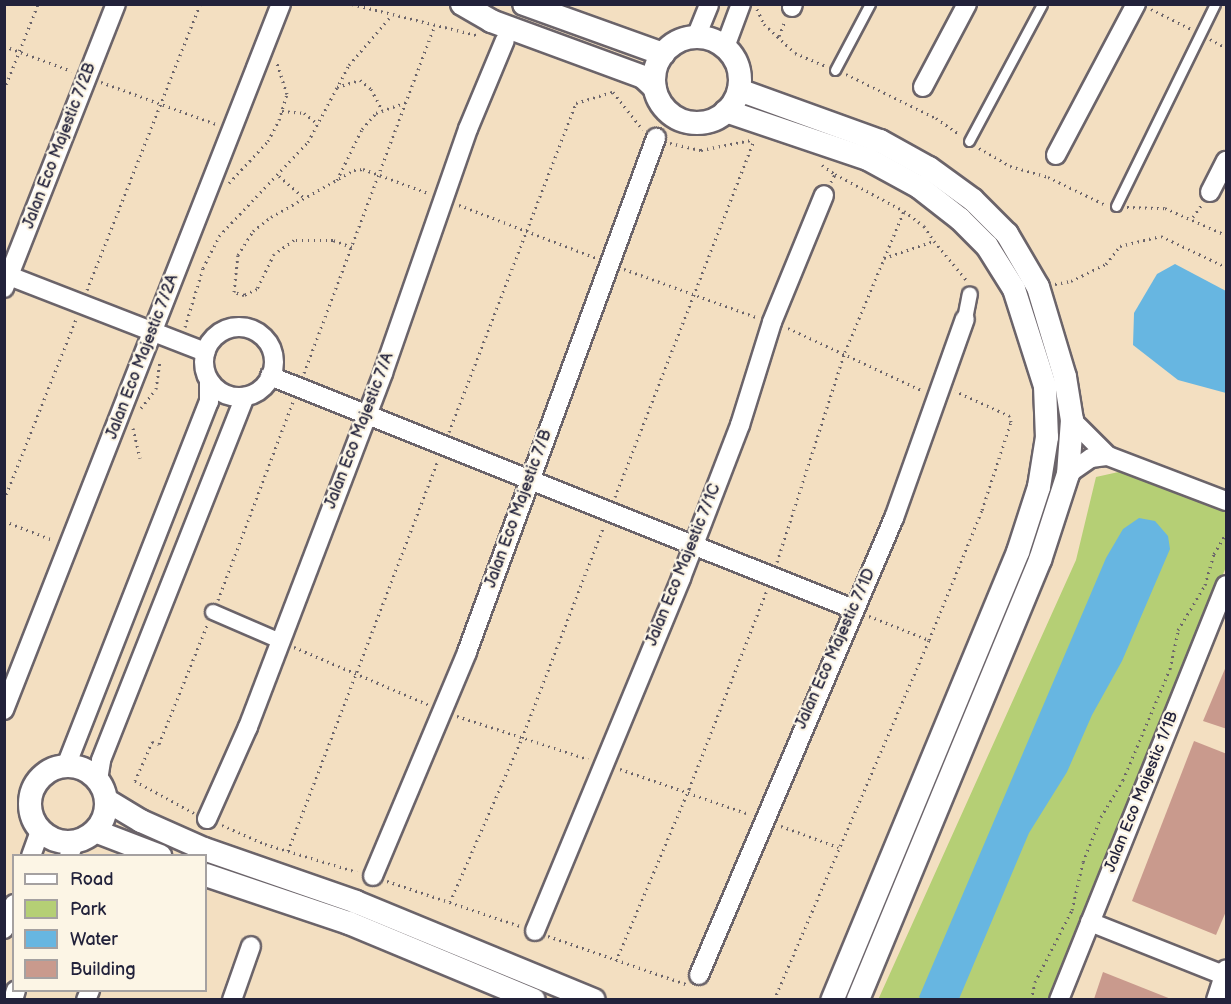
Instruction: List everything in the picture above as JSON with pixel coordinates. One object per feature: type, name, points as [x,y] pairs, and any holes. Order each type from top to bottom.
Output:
[{"type":"street","name":"Jalan Eco Majestic 7/2B","points":[[6,279],[116,4]]},
{"type":"street","name":"Jalan Eco Majestic 7/2A","points":[[4,710],[157,333],[205,198],[281,4]]},
{"type":"street","points":[[462,4],[491,21],[643,77],[655,88]]},
{"type":"street","points":[[524,4],[570,14],[663,54]]},
{"type":"street","points":[[696,37],[709,4]]},
{"type":"street","points":[[724,47],[741,4]]},
{"type":"street","points":[[923,87],[967,4]]},
{"type":"street","points":[[1056,155],[1136,4]]},
{"type":"street","points":[[696,37],[724,47],[738,66],[738,90],[726,111],[702,123],[677,118],[659,100],[655,88],[654,75],[663,54],[684,39],[696,37]]},
{"type":"street","name":"Jalan Eco Majestic 7/A","points":[[207,819],[280,641],[367,415],[446,199],[468,129],[506,40]]},
{"type":"street","points":[[738,90],[880,141],[929,168],[973,200],[1007,234],[1038,287],[1060,357],[1072,420],[1068,474],[1040,560],[858,999]]},
{"type":"street","points":[[726,111],[868,159],[919,187],[960,219],[987,246],[1014,289],[1045,386],[1047,437],[1038,487],[1018,552],[832,999]]},
{"type":"street","name":"Jalan Eco Majestic 7/B","points":[[373,876],[444,712],[656,138]]},
{"type":"street","points":[[1210,192],[1227,161]]},
{"type":"street","name":"Jalan Eco Majestic 7/1C","points":[[535,931],[693,545],[740,425],[772,322],[824,195]]},
{"type":"street","points":[[6,279],[82,304],[206,352]]},
{"type":"street","points":[[965,319],[970,294]]},
{"type":"street","name":"Jalan Eco Majestic 7/1D","points":[[694,980],[894,518],[965,319]]},
{"type":"street","points":[[66,766],[209,402],[206,352],[211,341],[229,328],[252,329],[269,343],[273,354],[270,376],[260,389],[244,396],[228,395],[209,381]]},
{"type":"street","points":[[270,376],[610,509],[853,609]]},
{"type":"street","points":[[98,780],[101,760],[244,396]]},
{"type":"street","points":[[1072,420],[1108,456],[1227,501]]},
{"type":"street","points":[[1068,474],[1091,458],[1108,456]]},
{"type":"street","name":"Jalan Eco Majestic 1/1B","points":[[1059,999],[1227,585]]},
{"type":"street","points":[[213,612],[280,641]]},
{"type":"street","points":[[66,766],[86,770],[98,780],[106,801],[102,822],[95,831],[71,849],[40,831],[30,808],[33,790],[43,775],[66,766]]},
{"type":"street","points":[[106,801],[141,821],[204,849],[357,902],[594,999]]},
{"type":"street","points":[[31,854],[40,831]]},
{"type":"street","points":[[95,831],[157,854]]},
{"type":"street","points":[[207,875],[349,923],[534,999]]},
{"type":"street","points":[[4,929],[12,909]]},
{"type":"street","points":[[1090,922],[1226,974],[1216,999]]},
{"type":"street","points":[[232,999],[251,946]]},
{"type":"lane","points":[[835,69],[870,4]]},
{"type":"lane","points":[[969,141],[1042,4]]},
{"type":"lane","points":[[1116,206],[1215,4]]},
{"type":"path","points":[[4,90],[38,4]]},
{"type":"path","points":[[4,500],[200,4]]},
{"type":"path","points":[[180,342],[203,268],[219,236],[279,176],[308,142],[349,64],[391,16],[352,4]]},
{"type":"path","points":[[1143,4],[1227,48]]},
{"type":"path","points":[[434,27],[213,612],[159,744],[152,742],[135,781],[207,819],[288,851],[373,876],[616,961],[694,980]]},
{"type":"path","points":[[205,198],[227,186],[248,166],[268,141],[282,110],[287,94],[274,56],[265,45]]},
{"type":"path","points":[[4,46],[231,130]]},
{"type":"path","points":[[335,87],[360,80],[371,89],[382,111]]},
{"type":"path","points":[[288,851],[526,230],[576,103],[583,99]]},
{"type":"path","points":[[336,181],[362,129],[382,111],[406,102]]},
{"type":"path","points":[[282,110],[304,113],[318,124]]},
{"type":"path","points":[[450,902],[522,738],[754,140]]},
{"type":"path","points":[[352,247],[333,240],[294,240],[274,254],[257,289],[243,295],[234,292],[238,255],[253,231],[304,198],[363,169],[610,264],[772,322],[938,391],[1010,416],[1011,422],[982,510],[929,640],[774,999]]},
{"type":"path","points":[[824,195],[835,174],[904,211],[924,226],[971,286],[970,294]]},
{"type":"path","points":[[279,176],[304,198]]},
{"type":"path","points":[[616,961],[688,792],[772,576],[845,352],[904,211]]},
{"type":"path","points":[[1038,287],[1071,280],[1091,272],[1106,264],[1120,246],[1161,236],[1227,267]]},
{"type":"path","points":[[884,258],[934,241]]},
{"type":"path","points":[[137,415],[156,389],[157,333]]},
{"type":"path","points":[[135,421],[134,443],[140,458]]},
{"type":"path","points":[[4,521],[69,546]]},
{"type":"path","points":[[1031,999],[1035,982],[1072,910],[1083,862],[1101,817],[1123,780],[1170,669],[1178,630],[1205,585],[1214,554],[1227,533]]},
{"type":"path","points":[[853,609],[929,640]]},
{"type":"path","points":[[280,641],[444,712],[688,792],[838,847]]},
{"type":"green space","points":[[1123,471],[1226,507],[1226,567],[1049,999],[878,1000],[1076,560],[1096,477]]},
{"type":"water","points":[[1175,264],[1226,291],[1226,393],[1178,380],[1133,345],[1134,313],[1157,274]]},
{"type":"water","points":[[1139,518],[1155,521],[1168,536],[1170,549],[1122,661],[1092,715],[1067,772],[1029,833],[959,999],[921,999],[919,997],[1106,558],[1123,529]]},
{"type":"building","points":[[1227,664],[1227,729],[1203,721]]},
{"type":"building","points":[[1194,741],[1227,754],[1227,909],[1216,935],[1132,901]]},
{"type":"building","points":[[1103,972],[1171,999],[1094,999]]}]
